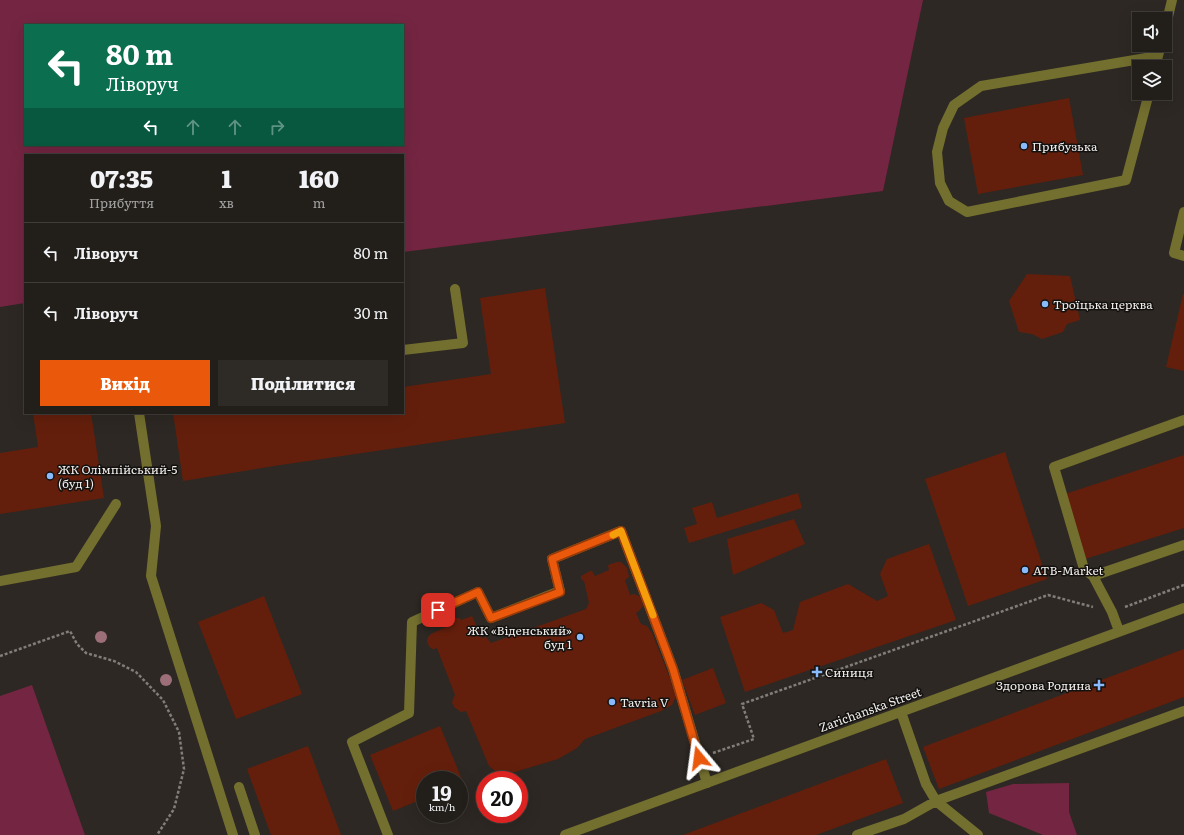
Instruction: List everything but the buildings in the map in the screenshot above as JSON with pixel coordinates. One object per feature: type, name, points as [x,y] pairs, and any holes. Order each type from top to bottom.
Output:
[{"type":"street","points":[[1169,12],[1172,0]]},
{"type":"street","points":[[1157,60],[1159,52]]},
{"type":"street","points":[[1134,60],[1158,56]]},
{"type":"street","points":[[1132,60],[981,86],[954,105],[943,128],[937,152],[940,184],[949,201],[967,212],[1126,180],[1147,100]]},
{"type":"street","points":[[1184,212],[1174,254],[1184,256]]},
{"type":"street","points":[[404,350],[463,343],[455,289]]},
{"type":"street","points":[[139,414],[156,526],[151,576],[233,835]]},
{"type":"street","points":[[1119,632],[1112,612],[1093,576],[1084,569],[1054,467],[1184,420]]},
{"type":"street","points":[[0,581],[76,567],[116,504]]},
{"type":"street","points":[[388,835],[352,742],[409,713],[412,622],[478,592],[491,618],[560,592],[552,559],[621,531],[673,669],[707,783]]},
{"type":"street","points":[[1093,576],[1184,545]]},
{"type":"street","name":"Zarichanska Street","points":[[565,835],[1184,608]]},
{"type":"street","points":[[901,712],[926,784],[936,801],[978,835]]},
{"type":"street","points":[[857,835],[904,819],[936,801],[1184,712]]},
{"type":"street","points":[[239,787],[255,835]]},
{"type":"path","points":[[699,758],[754,739],[742,704],[1048,595],[1112,612],[1184,585]]},
{"type":"path","points":[[0,656],[70,631],[77,644],[86,654],[114,661],[136,672],[163,700],[179,732],[184,769],[174,809],[157,835]]},
{"type":"shaded area","points":[[0,0],[923,0],[883,191],[404,252],[404,154],[24,154],[24,303],[0,307]]},
{"type":"shaded area","points":[[32,685],[85,835],[0,835],[0,696]]},
{"type":"shaded area","points":[[1069,783],[1069,812],[1077,835],[1043,835],[989,813],[986,792],[1013,784]]},
{"type":"slow traffic","points":[[613,535],[621,531],[653,615]]},
{"type":"place","name":"Прибузька","points":[[1024,146]]},
{"type":"place","name":"Троїцька церква","points":[[1045,304]]},
{"type":"place","name":"ЖК Олімпійський-5 (буд 1)","points":[[50,476]]},
{"type":"place","name":"ATB-Market","points":[[1025,570]]},
{"type":"place","name":"ЖК «Віденський» буд 1","points":[[580,637]]},
{"type":"place","name":"Синиця","points":[[817,672]]},
{"type":"place","name":"Здорова Родина","points":[[1099,685]]},
{"type":"place","name":"Tavria V","points":[[612,702]]},
{"type":"route","points":[[438,610],[478,592],[491,618],[560,592],[552,559],[621,531],[673,669],[699,758]]}]
